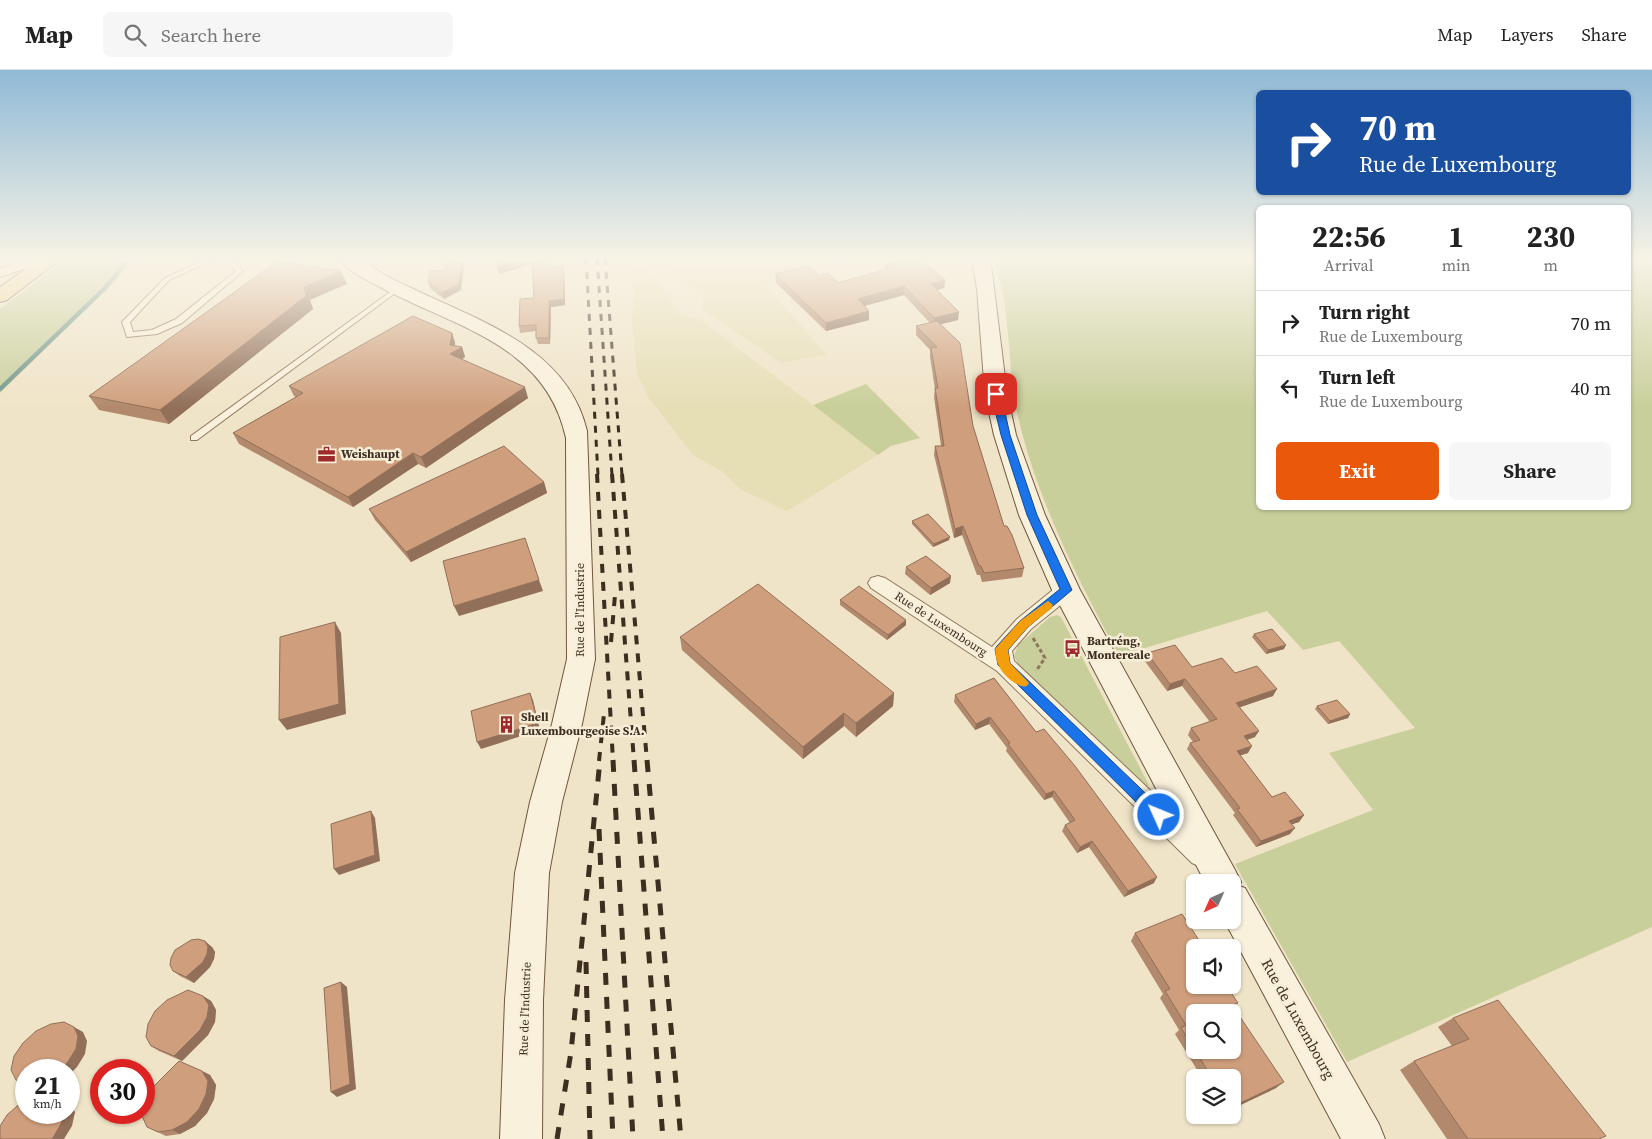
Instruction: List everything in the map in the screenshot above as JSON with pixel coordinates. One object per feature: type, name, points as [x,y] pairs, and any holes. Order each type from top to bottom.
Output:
[{"type":"street","name":"Rue de l'Industrie","points":[[441,308],[491,332],[512,345],[547,375],[569,407],[577,438],[581,659],[567,724],[546,802],[532,873],[524,1000],[521,1139]]},
{"type":"street","name":"Rue de Luxembourg","points":[[988,308],[996,394],[1006,435],[1032,515],[1066,590],[1219,874]]},
{"type":"street","name":"Rue de Luxembourg","points":[[878,582],[1004,665],[1214,874]]},
{"type":"street","name":"Rue de Luxembourg","points":[[1004,665],[1001,649],[1024,624],[1066,590]]},
{"type":"street","name":"Rue de Luxembourg","points":[[1241,915],[1364,1139]]},
{"type":"lane","points":[[139,308],[126,322],[130,335],[154,332],[179,321],[195,308]]},
{"type":"lane","points":[[194,438],[372,308]]},
{"type":"path","points":[[1024,624],[1045,658],[1026,686]]},
{"type":"shaded area","points":[[633,308],[675,308],[679,314],[701,320],[878,455],[787,511],[740,489],[723,472],[693,455],[649,398],[637,374],[632,320]]},
{"type":"shaded area","points":[[703,308],[785,308],[827,355],[781,363],[703,310]]},
{"type":"green space","points":[[1,308],[87,308],[0,393]]},
{"type":"green space","points":[[1005,308],[1256,308],[1256,510],[1631,510],[1631,308],[1652,308],[1652,927],[1347,1062],[1235,864],[1373,810],[1329,753],[1415,728],[1339,641],[1303,650],[1267,611],[1119,656],[1064,548],[1052,520],[1022,433],[1012,378]]},
{"type":"green space","points":[[866,384],[920,438],[891,446],[878,455],[813,405]]},
{"type":"green space","points":[[1057,615],[1061,617],[1149,785],[1146,789],[1021,670],[1014,656],[1018,645],[1050,617]]},
{"type":"building","points":[[212,308],[291,308],[160,410],[89,396]]},
{"type":"building","points":[[520,308],[549,308],[549,338],[536,338],[536,325],[519,326]]},
{"type":"building","points":[[810,308],[866,308],[869,311],[826,323]]},
{"type":"building","points":[[925,308],[955,308],[959,312],[934,318]]},
{"type":"building","points":[[413,316],[452,333],[450,345],[462,347],[450,354],[525,387],[421,457],[413,453],[348,497],[233,433],[303,393],[289,386]]},
{"type":"building","points":[[937,321],[960,343],[973,426],[1004,526],[1007,526],[1012,535],[1024,568],[984,573],[981,566],[979,566],[963,526],[955,529],[935,446],[944,446],[935,388],[938,388],[931,348],[937,347],[916,326]]},
{"type":"building","points":[[504,446],[544,482],[406,552],[369,509]]},
{"type":"building","points":[[928,514],[950,537],[934,544],[912,521]]},
{"type":"building","points":[[525,538],[539,580],[454,606],[443,561]]},
{"type":"building","points":[[926,556],[951,576],[931,588],[906,567]]},
{"type":"building","points":[[758,584],[894,693],[856,723],[844,713],[803,747],[680,637]]},
{"type":"building","points":[[859,586],[906,620],[888,635],[840,600]]},
{"type":"building","points":[[335,622],[339,704],[279,720],[280,637]]},
{"type":"building","points":[[1272,629],[1286,645],[1268,650],[1254,634]]},
{"type":"building","points":[[1175,645],[1192,667],[1222,658],[1235,673],[1257,666],[1277,689],[1236,703],[1259,731],[1244,736],[1252,746],[1237,751],[1272,797],[1285,792],[1304,815],[1289,821],[1295,828],[1261,841],[1237,809],[1240,808],[1190,743],[1200,740],[1191,728],[1217,719],[1185,679],[1170,684],[1147,653]]},
{"type":"building","points":[[994,678],[1036,732],[1044,729],[1075,766],[1157,877],[1128,891],[1092,841],[1080,847],[1065,825],[1075,820],[1054,791],[1046,794],[990,717],[976,724],[955,695]]},
{"type":"building","name":"Shell Luxembourgeoise S.A.","points":[[530,693],[538,723],[477,742],[471,711]]},
{"type":"building","points":[[1337,700],[1350,714],[1330,721],[1317,706]]},
{"type":"building","points":[[371,811],[375,855],[334,869],[331,824]]},
{"type":"building","points":[[1182,914],[1186,920],[1186,929],[1192,929],[1198,939],[1186,939],[1186,994],[1232,994],[1238,1003],[1186,1004],[1186,1025],[1165,991],[1170,989],[1135,933]]},
{"type":"building","points":[[191,940],[205,941],[208,947],[203,962],[186,977],[173,971],[170,965],[175,950]]},
{"type":"building","points":[[341,982],[350,1084],[331,1092],[324,988]]},
{"type":"building","points":[[188,990],[203,996],[209,1005],[207,1017],[200,1030],[174,1056],[151,1046],[146,1037],[148,1024],[155,1011],[167,1000]]},
{"type":"building","points":[[1498,1000],[1606,1136],[1599,1139],[1468,1139],[1414,1061],[1469,1039],[1453,1018]]},
{"type":"building","points":[[1241,1018],[1284,1082],[1241,1103],[1241,1069],[1206,1069],[1200,1059],[1241,1059]]},
{"type":"building","points":[[64,1022],[74,1027],[78,1036],[76,1049],[70,1059],[15,1059],[15,1078],[11,1070],[14,1056],[23,1043],[36,1031],[51,1024]]},
{"type":"building","points":[[1186,1025],[1186,1036],[1181,1028]]},
{"type":"building","points":[[179,1061],[202,1071],[208,1081],[206,1094],[199,1109],[187,1122],[172,1130],[158,1132],[147,1127],[146,1124],[155,1124],[155,1085]]},
{"type":"building","points":[[15,1108],[15,1124],[61,1124],[51,1139],[0,1139],[0,1126],[7,1115]]},
{"type":"waterway","points":[[0,389],[84,308]]},
{"type":"railway","points":[[589,308],[598,475]]},
{"type":"railway","points":[[600,308],[612,475]]},
{"type":"railway","points":[[609,308],[622,475]]},
{"type":"railway","points":[[597,474],[613,761]]},
{"type":"railway","points":[[612,474],[634,761]]},
{"type":"railway","points":[[622,474],[647,761]]},
{"type":"railway","points":[[611,642],[615,595]]},
{"type":"railway","points":[[599,761],[604,714]]},
{"type":"railway","points":[[557,1139],[571,1052],[600,760]]},
{"type":"railway","points":[[613,760],[633,1139]]},
{"type":"railway","points":[[634,760],[663,1139]]},
{"type":"railway","points":[[647,760],[681,1139]]},
{"type":"railway","points":[[599,829],[613,1139]]},
{"type":"railway","points":[[586,962],[590,1139]]},
{"type":"slow traffic","points":[[1023,683],[1004,665],[1001,649],[1024,624],[1048,605]]},
{"type":"place","name":"Weishaupt","points":[[327,454]]},
{"type":"place","name":"Bartréng, Montereale","points":[[1073,648]]},
{"type":"place","name":"Shell Luxembourgeoise S.A.","points":[[507,724]]},
{"type":"route","points":[[996,394],[1006,435],[1032,515],[1066,590],[1024,624],[1001,649],[1004,665],[1159,815]]}]
